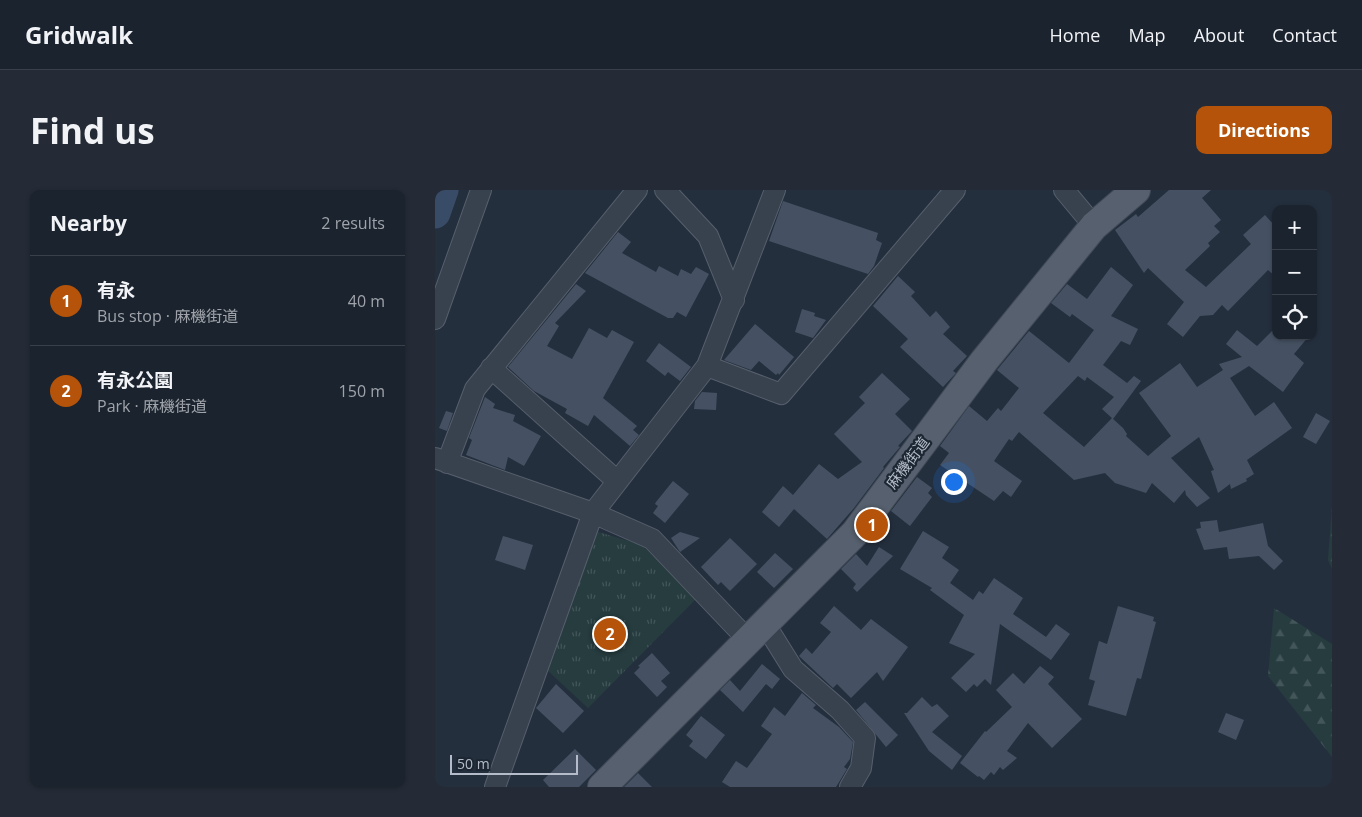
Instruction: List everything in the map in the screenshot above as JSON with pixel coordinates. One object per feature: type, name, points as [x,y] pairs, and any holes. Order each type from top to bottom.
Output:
[{"type":"main road","name":"麻機街道","points":[[602,787],[855,533],[984,361],[1094,226],[1135,190]]},
{"type":"street","points":[[435,319],[481,190]]},
{"type":"street","points":[[637,190],[475,389],[441,460],[593,513],[652,539],[757,632],[793,669],[841,710],[865,738],[861,768],[850,787]]},
{"type":"street","points":[[665,190],[708,236],[734,300]]},
{"type":"street","points":[[495,787],[593,513],[707,366],[775,190]]},
{"type":"street","points":[[707,366],[781,394],[955,190]]},
{"type":"street","points":[[1064,190],[1094,226]]},
{"type":"street","points":[[491,368],[617,481]]},
{"type":"green space","points":[[1332,507],[1332,569],[1328,560]]},
{"type":"green space","points":[[595,531],[642,545],[696,599],[588,708],[546,669]]},
{"type":"green space","points":[[1274,608],[1332,644],[1332,757],[1268,676]]},
{"type":"building","points":[[1169,190],[1211,190],[1202,198],[1221,220],[1214,226],[1220,232],[1208,243],[1210,246],[1185,270],[1206,287],[1251,244],[1243,235],[1265,215],[1272,223],[1272,274],[1268,270],[1228,311],[1222,305],[1213,315],[1200,316],[1183,337],[1167,324],[1184,302],[1148,268],[1144,273],[1115,230],[1136,214],[1138,217]]},
{"type":"building","points":[[783,201],[878,233],[876,240],[882,243],[874,266],[868,274],[769,241]]},
{"type":"building","points":[[618,232],[631,242],[622,253],[656,272],[659,266],[678,276],[681,269],[691,274],[696,267],[709,274],[686,317],[677,312],[673,318],[668,318],[585,273]]},
{"type":"building","points":[[1111,267],[1133,285],[1111,316],[1138,329],[1130,345],[1121,341],[1103,365],[1127,383],[1134,376],[1141,381],[1113,419],[1123,428],[1127,434],[1126,436],[1148,456],[1171,436],[1139,393],[1180,363],[1197,387],[1223,370],[1219,364],[1242,357],[1226,344],[1237,330],[1257,346],[1272,331],[1272,340],[1306,340],[1294,354],[1304,363],[1283,392],[1249,366],[1230,378],[1255,416],[1274,402],[1292,428],[1247,460],[1254,474],[1246,479],[1247,481],[1231,489],[1230,484],[1218,493],[1211,471],[1214,470],[1199,437],[1171,458],[1210,498],[1197,507],[1186,495],[1185,490],[1174,503],[1152,483],[1146,493],[1115,483],[1105,473],[1074,480],[1019,432],[1012,441],[1009,439],[994,461],[1022,481],[1011,497],[1003,491],[994,501],[940,465],[949,453],[940,446],[969,406],[987,421],[998,408],[1001,411],[1019,388],[997,370],[1029,331],[1069,363],[1094,330],[1072,314],[1070,317],[1051,303],[1067,284],[1087,299]],"holes":[[[1078,376],[1085,381],[1087,377],[1114,397],[1102,409],[1112,418],[1084,447],[1043,413]]]},
{"type":"building","points":[[898,276],[915,292],[911,296],[930,317],[936,311],[950,327],[943,334],[967,356],[953,371],[956,373],[943,387],[900,347],[908,339],[873,306]]},
{"type":"building","points":[[576,284],[586,291],[555,323],[559,326],[547,346],[572,359],[589,328],[607,338],[612,330],[634,342],[603,398],[637,426],[633,430],[639,435],[630,446],[594,415],[588,426],[565,413],[567,409],[534,391],[508,367]]},
{"type":"building","points":[[802,309],[815,313],[814,316],[826,320],[813,338],[795,332]]},
{"type":"building","points":[[755,324],[794,357],[779,375],[778,373],[776,375],[759,361],[751,370],[724,360]]},
{"type":"building","points":[[659,343],[691,367],[680,381],[668,372],[665,376],[646,361]]},
{"type":"building","points":[[882,373],[910,399],[895,414],[912,431],[898,446],[900,447],[883,467],[854,508],[827,539],[794,509],[779,527],[762,512],[783,486],[793,495],[819,464],[838,479],[862,462],[834,434],[865,403],[859,397]]},
{"type":"building","points":[[702,392],[717,393],[716,410],[694,409],[695,401]]},
{"type":"building","points":[[485,397],[495,404],[493,408],[515,415],[513,421],[541,436],[524,466],[508,457],[505,470],[466,455],[472,440],[469,438]]},
{"type":"building","points":[[446,411],[453,413],[447,431],[439,428]]},
{"type":"building","points":[[1316,413],[1330,421],[1316,444],[1303,437]]},
{"type":"building","points":[[917,477],[932,488],[928,493],[932,497],[910,526],[891,511]]},
{"type":"building","points":[[673,481],[689,494],[665,523],[653,513],[658,506],[655,504],[656,502]]},
{"type":"building","points":[[1217,520],[1219,532],[1263,523],[1268,546],[1283,561],[1274,570],[1259,556],[1229,559],[1227,547],[1204,550],[1196,529],[1201,528],[1200,522]]},
{"type":"building","points":[[923,531],[949,547],[942,558],[959,570],[950,583],[973,600],[979,591],[983,594],[994,578],[1023,598],[1013,614],[1046,637],[1056,624],[1070,634],[1051,660],[1000,624],[991,685],[985,679],[977,687],[974,684],[966,692],[951,678],[975,654],[949,643],[964,615],[930,590],[932,588],[900,569]]},
{"type":"building","points":[[680,532],[700,538],[680,552],[671,538]]},
{"type":"building","points":[[503,536],[533,545],[525,570],[495,560]]},
{"type":"building","points":[[730,538],[757,564],[730,591],[721,582],[718,585],[701,567]]},
{"type":"building","points":[[879,547],[893,556],[857,592],[853,588],[856,584],[841,569],[856,554],[867,566]]},
{"type":"building","points":[[775,553],[793,569],[774,588],[757,572]]},
{"type":"building","points":[[834,606],[861,630],[871,619],[908,647],[883,681],[877,672],[851,698],[837,684],[833,688],[799,656],[806,648],[812,654],[831,632],[820,623]]},
{"type":"building","points":[[1118,606],[1154,617],[1153,621],[1156,622],[1141,679],[1137,678],[1126,716],[1088,705],[1095,681],[1089,679],[1099,641],[1107,644]]},
{"type":"building","points":[[652,653],[670,673],[661,681],[667,687],[657,697],[634,673],[640,667],[638,666]]},
{"type":"building","points":[[762,664],[780,679],[772,689],[766,684],[743,712],[720,690],[730,680],[740,691]]},
{"type":"building","points":[[1040,666],[1054,677],[1048,684],[1082,719],[1052,748],[1028,723],[1007,751],[1017,758],[1003,770],[1000,767],[994,775],[991,772],[984,780],[978,777],[960,763],[985,731],[1012,707],[996,690],[1013,673],[1024,684]]},
{"type":"building","points":[[556,684],[584,711],[563,733],[536,708]]},
{"type":"building","points":[[802,693],[816,705],[813,708],[839,727],[853,742],[850,759],[844,767],[847,769],[836,787],[730,787],[722,782],[736,761],[747,768],[772,734],[761,726],[774,707],[785,716]]},
{"type":"building","points":[[922,697],[932,707],[937,704],[949,716],[932,732],[962,756],[952,770],[929,751],[904,713],[907,713]]},
{"type":"building","points":[[865,702],[898,735],[886,747],[856,710]]},
{"type":"building","points":[[1226,713],[1244,720],[1236,740],[1218,732]]},
{"type":"building","points":[[701,716],[725,735],[706,759],[689,746],[693,741],[686,735]]},
{"type":"building","points":[[575,749],[596,770],[579,787],[549,787],[543,780]]},
{"type":"building","points":[[638,773],[652,787],[624,787]]},
{"type":"waterway","points":[[435,213],[443,190]]},
{"type":"place","name":"有永","points":[[872,525]]},
{"type":"place","name":"有永公園","points":[[610,634]]}]
